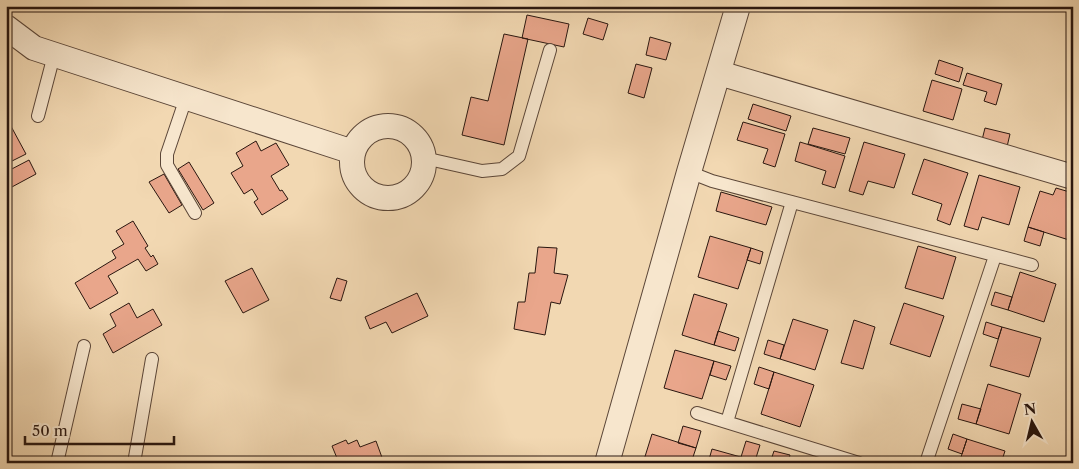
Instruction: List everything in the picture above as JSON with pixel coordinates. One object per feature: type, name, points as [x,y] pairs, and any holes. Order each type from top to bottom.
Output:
[{"type":"street","points":[[607,463],[738,6]]},
{"type":"street","points":[[6,27],[34,48],[353,152]]},
{"type":"street","points":[[719,73],[1073,177]]},
{"type":"street","points":[[384,126],[398,127],[411,134],[420,145],[424,158],[422,174],[414,187],[400,196],[385,198],[369,193],[358,182],[352,168],[353,152],[360,139],[370,130],[384,126]]},
{"type":"lane","points":[[424,158],[482,171],[502,169],[518,156],[550,50]]},
{"type":"lane","points":[[38,116],[54,54]]},
{"type":"lane","points":[[186,98],[167,154],[167,165],[195,213]]},
{"type":"lane","points":[[689,172],[712,181],[1032,266]]},
{"type":"lane","points":[[727,422],[792,202]]},
{"type":"lane","points":[[926,463],[995,256]]},
{"type":"lane","points":[[57,463],[84,346]]},
{"type":"lane","points":[[134,463],[152,359]]},
{"type":"lane","points":[[697,413],[858,463]]},
{"type":"building","points":[[527,15],[569,24],[564,47],[522,38]]},
{"type":"building","points":[[588,18],[608,24],[603,40],[583,34]]},
{"type":"building","points":[[504,34],[528,39],[504,145],[462,135],[471,97],[488,101]]},
{"type":"building","points":[[650,37],[671,43],[666,60],[646,55]]},
{"type":"building","points":[[939,60],[963,68],[959,82],[935,74]]},
{"type":"building","points":[[636,64],[652,68],[644,98],[628,93]]},
{"type":"building","points":[[967,73],[1002,84],[996,105],[984,101],[987,92],[963,85]]},
{"type":"building","points":[[932,80],[962,89],[953,120],[923,111]]},
{"type":"building","points":[[753,104],[791,116],[786,131],[748,119]]},
{"type":"building","points":[[6,117],[26,154],[6,164]]},
{"type":"building","points":[[743,122],[785,134],[775,167],[763,163],[768,149],[737,140]]},
{"type":"building","points":[[813,128],[850,138],[845,154],[808,144]]},
{"type":"building","points":[[985,128],[1010,134],[1006,151],[981,144]]},
{"type":"building","points":[[256,141],[261,151],[276,143],[289,165],[271,176],[280,191],[282,190],[288,199],[262,215],[254,202],[258,199],[252,189],[244,194],[231,173],[243,166],[236,153]]},
{"type":"building","points":[[800,142],[845,156],[835,188],[822,184],[826,171],[795,161]]},
{"type":"building","points":[[864,142],[905,154],[894,188],[868,181],[863,195],[849,191]]},
{"type":"building","points":[[924,159],[968,173],[950,225],[937,220],[942,204],[912,194]]},
{"type":"building","points":[[29,160],[36,174],[10,188],[6,181],[6,172]]},
{"type":"building","points":[[189,162],[214,203],[203,210],[178,169]]},
{"type":"building","points":[[164,174],[182,205],[169,213],[149,182]]},
{"type":"building","points":[[979,175],[1020,187],[1009,225],[982,217],[978,230],[964,226]]},
{"type":"building","points":[[1056,188],[1073,193],[1073,229],[1069,240],[1028,227],[1040,191],[1053,195]]},
{"type":"building","points":[[721,192],[772,207],[766,225],[716,211]]},
{"type":"building","points":[[133,221],[148,246],[145,248],[151,257],[153,255],[158,264],[146,271],[138,259],[108,276],[118,293],[90,309],[75,283],[116,258],[112,251],[124,244],[116,231]]},
{"type":"building","points":[[1028,227],[1044,232],[1040,246],[1024,241]]},
{"type":"building","points":[[710,236],[751,248],[738,289],[698,277]]},
{"type":"building","points":[[918,246],[956,257],[943,299],[905,288]]},
{"type":"building","points":[[538,247],[557,248],[554,273],[568,275],[560,304],[551,302],[545,335],[514,329],[518,302],[525,302],[529,273],[535,273]]},
{"type":"building","points":[[751,248],[763,252],[760,264],[747,260]]},
{"type":"building","points":[[252,268],[269,300],[243,313],[225,281]]},
{"type":"building","points":[[1020,272],[1056,284],[1044,322],[1008,310]]},
{"type":"building","points":[[337,278],[347,281],[341,301],[330,298]]},
{"type":"building","points":[[995,292],[1012,297],[1008,310],[991,305]]},
{"type":"building","points":[[417,293],[428,316],[392,333],[386,322],[370,329],[365,317]]},
{"type":"building","points":[[694,294],[727,304],[714,345],[682,335]]},
{"type":"building","points":[[129,303],[137,318],[153,309],[162,325],[113,353],[103,334],[116,326],[110,314]]},
{"type":"building","points":[[904,303],[944,316],[930,357],[890,344]]},
{"type":"building","points":[[793,319],[828,330],[815,370],[780,359]]},
{"type":"building","points":[[854,320],[875,327],[863,369],[841,363]]},
{"type":"building","points":[[986,322],[1002,327],[998,339],[983,334]]},
{"type":"building","points":[[1002,327],[1041,338],[1029,377],[990,366]]},
{"type":"building","points":[[718,331],[739,338],[735,351],[714,345]]},
{"type":"building","points":[[768,340],[784,345],[780,359],[764,354]]},
{"type":"building","points":[[675,350],[714,361],[702,399],[664,388]]},
{"type":"building","points":[[714,361],[731,366],[726,380],[710,375]]},
{"type":"building","points":[[759,367],[774,372],[769,389],[754,384]]},
{"type":"building","points":[[774,372],[814,385],[800,427],[761,414]]},
{"type":"building","points":[[988,384],[1021,394],[1009,434],[976,424]]},
{"type":"building","points":[[962,404],[981,409],[976,424],[958,419]]},
{"type":"building","points":[[683,426],[701,431],[696,448],[678,443]]},
{"type":"building","points":[[652,434],[696,448],[691,463],[643,463]]},
{"type":"building","points":[[953,434],[967,439],[962,454],[948,449]]},
{"type":"building","points":[[967,439],[1005,451],[1001,463],[959,463]]},
{"type":"building","points":[[346,440],[348,444],[357,440],[360,447],[376,441],[384,463],[339,463],[332,446]]},
{"type":"building","points":[[746,441],[760,445],[755,461],[741,457]]},
{"type":"building","points":[[712,449],[755,461],[755,463],[708,463]]},
{"type":"building","points":[[774,451],[790,455],[788,463],[770,463]]}]
